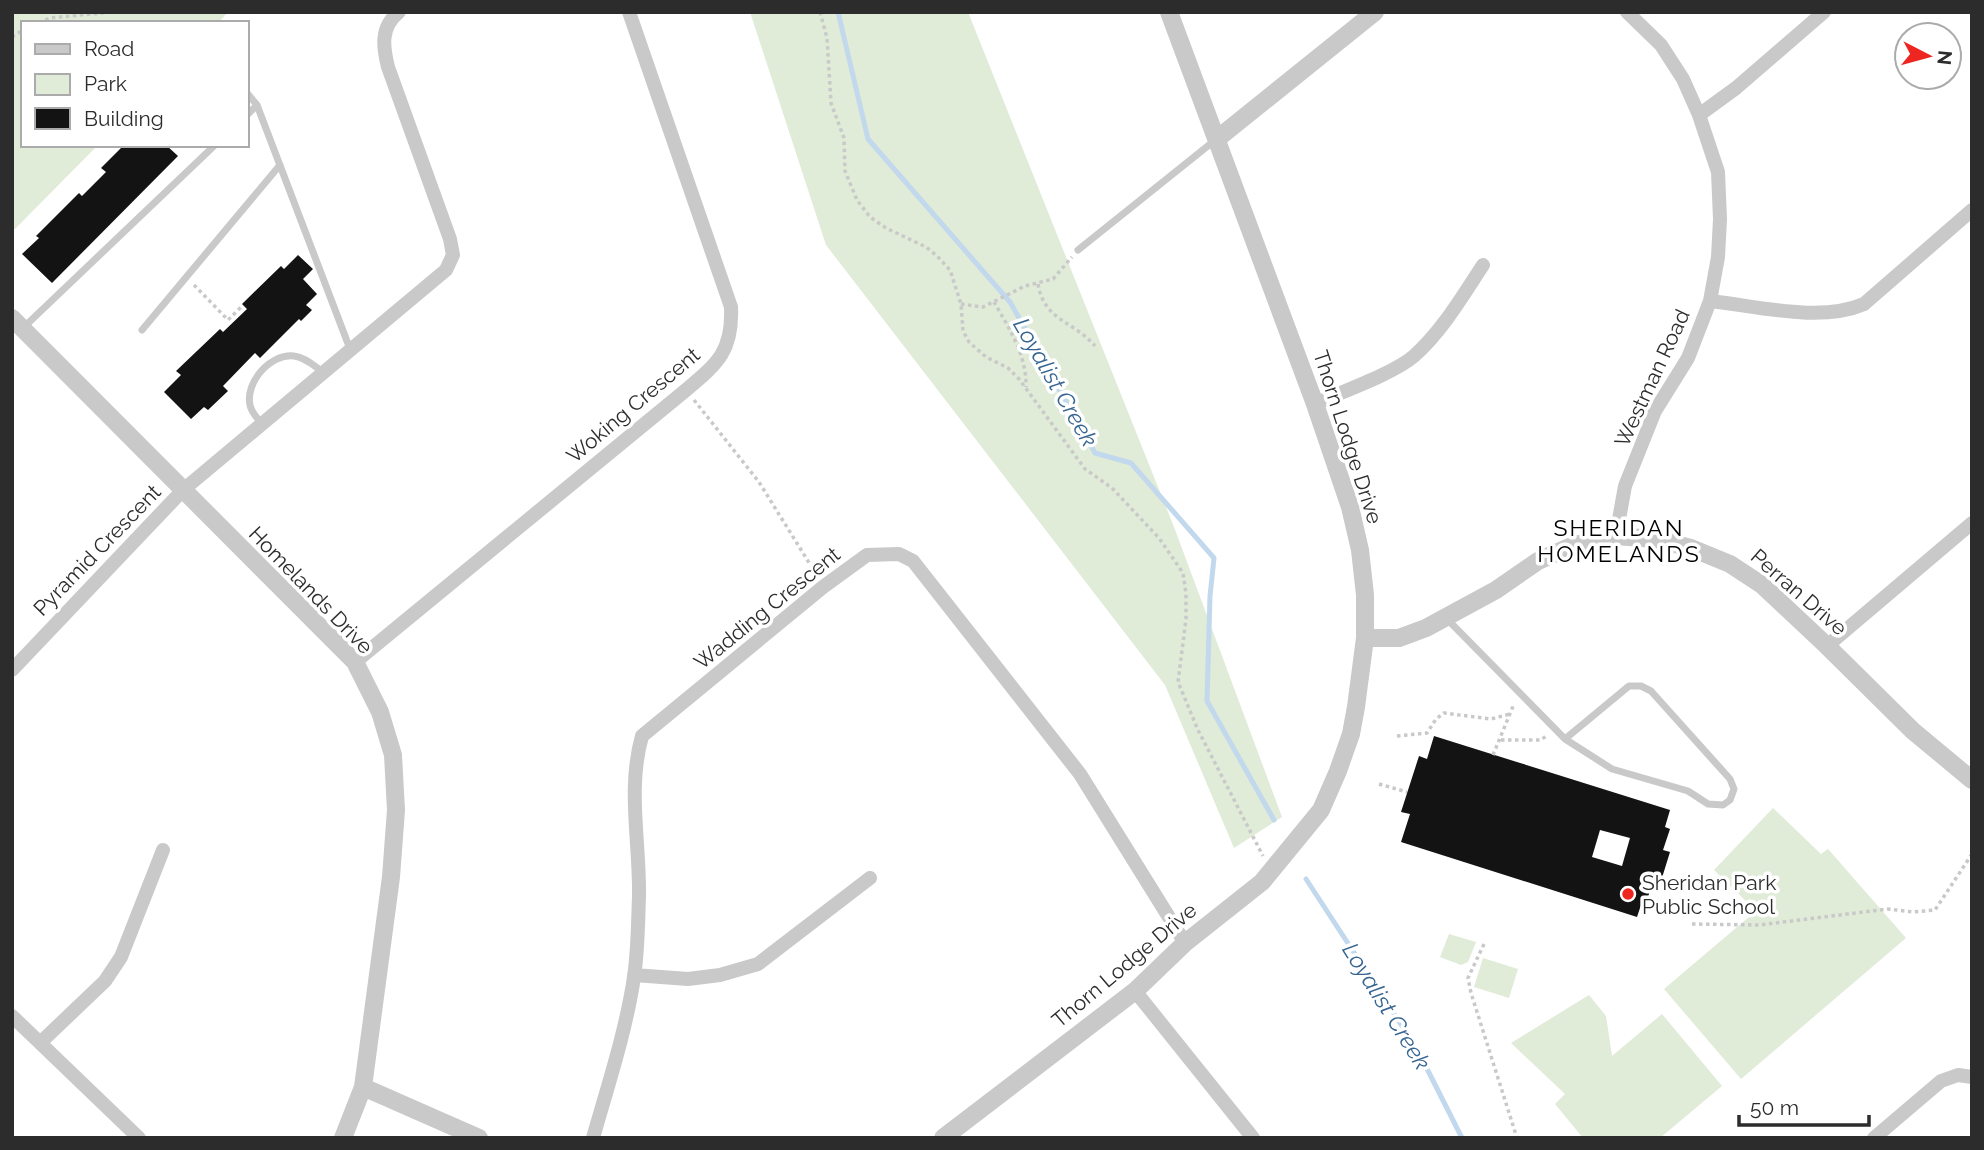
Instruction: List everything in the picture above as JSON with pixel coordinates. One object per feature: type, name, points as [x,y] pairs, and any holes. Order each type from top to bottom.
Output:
[{"type":"street","points":[[183,490],[446,270],[453,255],[450,239],[388,67],[383,43],[391,18],[399,12]]},
{"type":"street","name":"Woking Crescent","points":[[355,662],[687,390],[716,365],[726,348],[731,307],[629,12]]},
{"type":"street","name":"Thorn Lodge Drive","points":[[943,1138],[1135,991],[1185,943],[1262,882],[1321,810],[1351,734],[1365,638],[1365,595],[1360,550],[1350,507],[1315,404],[1169,12]]},
{"type":"street","points":[[1217,139],[1375,12]]},
{"type":"street","name":"Westman Road","points":[[1616,536],[1626,486],[1655,411],[1688,358],[1710,301],[1718,257],[1720,219],[1718,172],[1699,115],[1683,79],[1661,45],[1627,12]]},
{"type":"street","points":[[1699,115],[1736,88],[1824,12]]},
{"type":"street","points":[[1710,301],[1811,313],[1850,310],[1864,304],[1972,210]]},
{"type":"street","points":[[1315,404],[1412,358],[1439,330],[1483,265]]},
{"type":"street","name":"Homelands Drive","points":[[18,323],[355,662],[380,712],[393,755],[396,810],[391,877],[363,1087],[343,1138]]},
{"type":"street","name":"Pyramid Crescent","points":[[12,670],[183,490]]},
{"type":"street","points":[[1828,646],[1972,523]]},
{"type":"street","name":"Perran Drive","points":[[1365,638],[1399,638],[1426,628],[1496,590],[1538,561],[1574,545],[1616,536],[1655,539],[1691,548],[1730,564],[1762,586],[1828,646],[1913,731],[1972,780]]},
{"type":"street","name":"Wadding Crescent","points":[[593,1138],[634,975],[639,894],[634,785],[642,736],[823,587],[867,555],[899,554],[913,561],[1080,774],[1185,943]]},
{"type":"street","points":[[40,1043],[105,981],[121,957],[163,850]]},
{"type":"street","points":[[634,975],[688,979],[720,975],[758,964],[870,878]]},
{"type":"street","points":[[1135,991],[1253,1138]]},
{"type":"street","points":[[12,1016],[139,1138]]},
{"type":"street","points":[[1874,1138],[1941,1081],[1958,1075],[1972,1077]]},
{"type":"street","points":[[363,1087],[479,1138]]},
{"type":"lane","points":[[248,94],[257,105],[350,349]]},
{"type":"lane","points":[[248,114],[257,105]]},
{"type":"lane","points":[[1079,250],[1217,139]]},
{"type":"lane","points":[[18,323],[213,147]]},
{"type":"lane","points":[[142,330],[279,165]]},
{"type":"lane","points":[[262,424],[251,409],[250,396],[257,377],[273,360],[282,356],[297,356],[323,372]]},
{"type":"lane","points":[[1445,618],[1564,739],[1612,769],[1688,791],[1708,804],[1723,805],[1730,800],[1734,789],[1730,779],[1651,691],[1641,686],[1629,687],[1564,739]]},
{"type":"path","points":[[43,21],[50,18],[112,12]]},
{"type":"path","points":[[820,12],[827,38],[831,103],[844,138],[845,171],[857,200],[870,217],[886,228],[926,247],[950,270],[969,342],[986,357],[1008,368],[1085,469],[1112,488],[1159,538],[1182,572],[1186,594],[1186,619],[1178,682],[1198,730],[1271,871]]},
{"type":"path","points":[[961,304],[983,307],[1025,286],[1053,279],[1079,250]]},
{"type":"path","points":[[187,278],[228,320],[242,306]]},
{"type":"path","points":[[1038,283],[1040,298],[1054,317],[1084,333],[1095,346]]},
{"type":"path","points":[[994,302],[1019,351],[1027,375],[1026,389]]},
{"type":"path","points":[[687,390],[759,482],[823,587]]},
{"type":"path","points":[[1493,755],[1519,692]]},
{"type":"path","points":[[1397,736],[1427,733],[1436,719],[1444,713],[1491,719],[1510,714]]},
{"type":"path","points":[[1501,740],[1541,740],[1555,729]]},
{"type":"path","points":[[1379,784],[1407,792]]},
{"type":"path","points":[[1692,925],[1759,925],[1888,909],[1913,912],[1935,910],[1972,855]]},
{"type":"path","points":[[1484,944],[1468,978],[1469,985],[1517,1138]]},
{"type":"green space","points":[[12,12],[228,12],[220,21],[21,21],[21,147],[96,147],[12,232]]},
{"type":"green space","points":[[750,12],[968,12],[1174,527],[1282,817],[1234,848],[1165,685],[826,245]]},
{"type":"green space","points":[[1773,808],[1821,854],[1828,849],[1906,938],[1741,1079],[1664,989],[1756,911],[1714,870]]},
{"type":"green space","points":[[1449,934],[1476,942],[1468,962],[1461,965],[1440,957]]},
{"type":"green space","points":[[1483,958],[1518,969],[1509,998],[1474,987]]},
{"type":"green space","points":[[1589,995],[1606,1016],[1612,1056],[1662,1014],[1722,1086],[1660,1138],[1583,1138],[1555,1104],[1565,1094],[1511,1043]]},
{"type":"building","points":[[122,147],[168,147],[178,156],[52,283],[22,254],[79,193],[82,196],[106,172],[101,168]]},
{"type":"building","points":[[298,255],[313,269],[303,279],[317,294],[306,305],[312,310],[301,321],[299,319],[260,358],[255,353],[223,386],[228,391],[208,410],[204,407],[191,419],[164,392],[181,375],[176,371],[220,329],[223,332],[247,309],[242,304],[281,266],[284,269]]},
{"type":"building","points":[[1434,736],[1670,810],[1665,827],[1670,829],[1663,850],[1670,852],[1661,881],[1654,879],[1647,900],[1643,899],[1637,917],[1401,842],[1410,814],[1401,812],[1419,756],[1427,759]],"holes":[[[1600,830],[1630,838],[1622,866],[1592,857]]]},
{"type":"waterway","name":"Loyalist Creek","points":[[838,12],[868,139],[1010,302],[1095,453],[1131,463],[1214,558],[1210,596],[1207,701],[1274,820]]},
{"type":"waterway","name":"Loyalist Creek","points":[[1306,879],[1417,1049],[1462,1138]]},
{"type":"place","name":"Sheridan Park Public School","points":[[1628,894]]},
{"type":"district","name":"SHERIDAN HOMELANDS","points":[[1619,540]]}]
